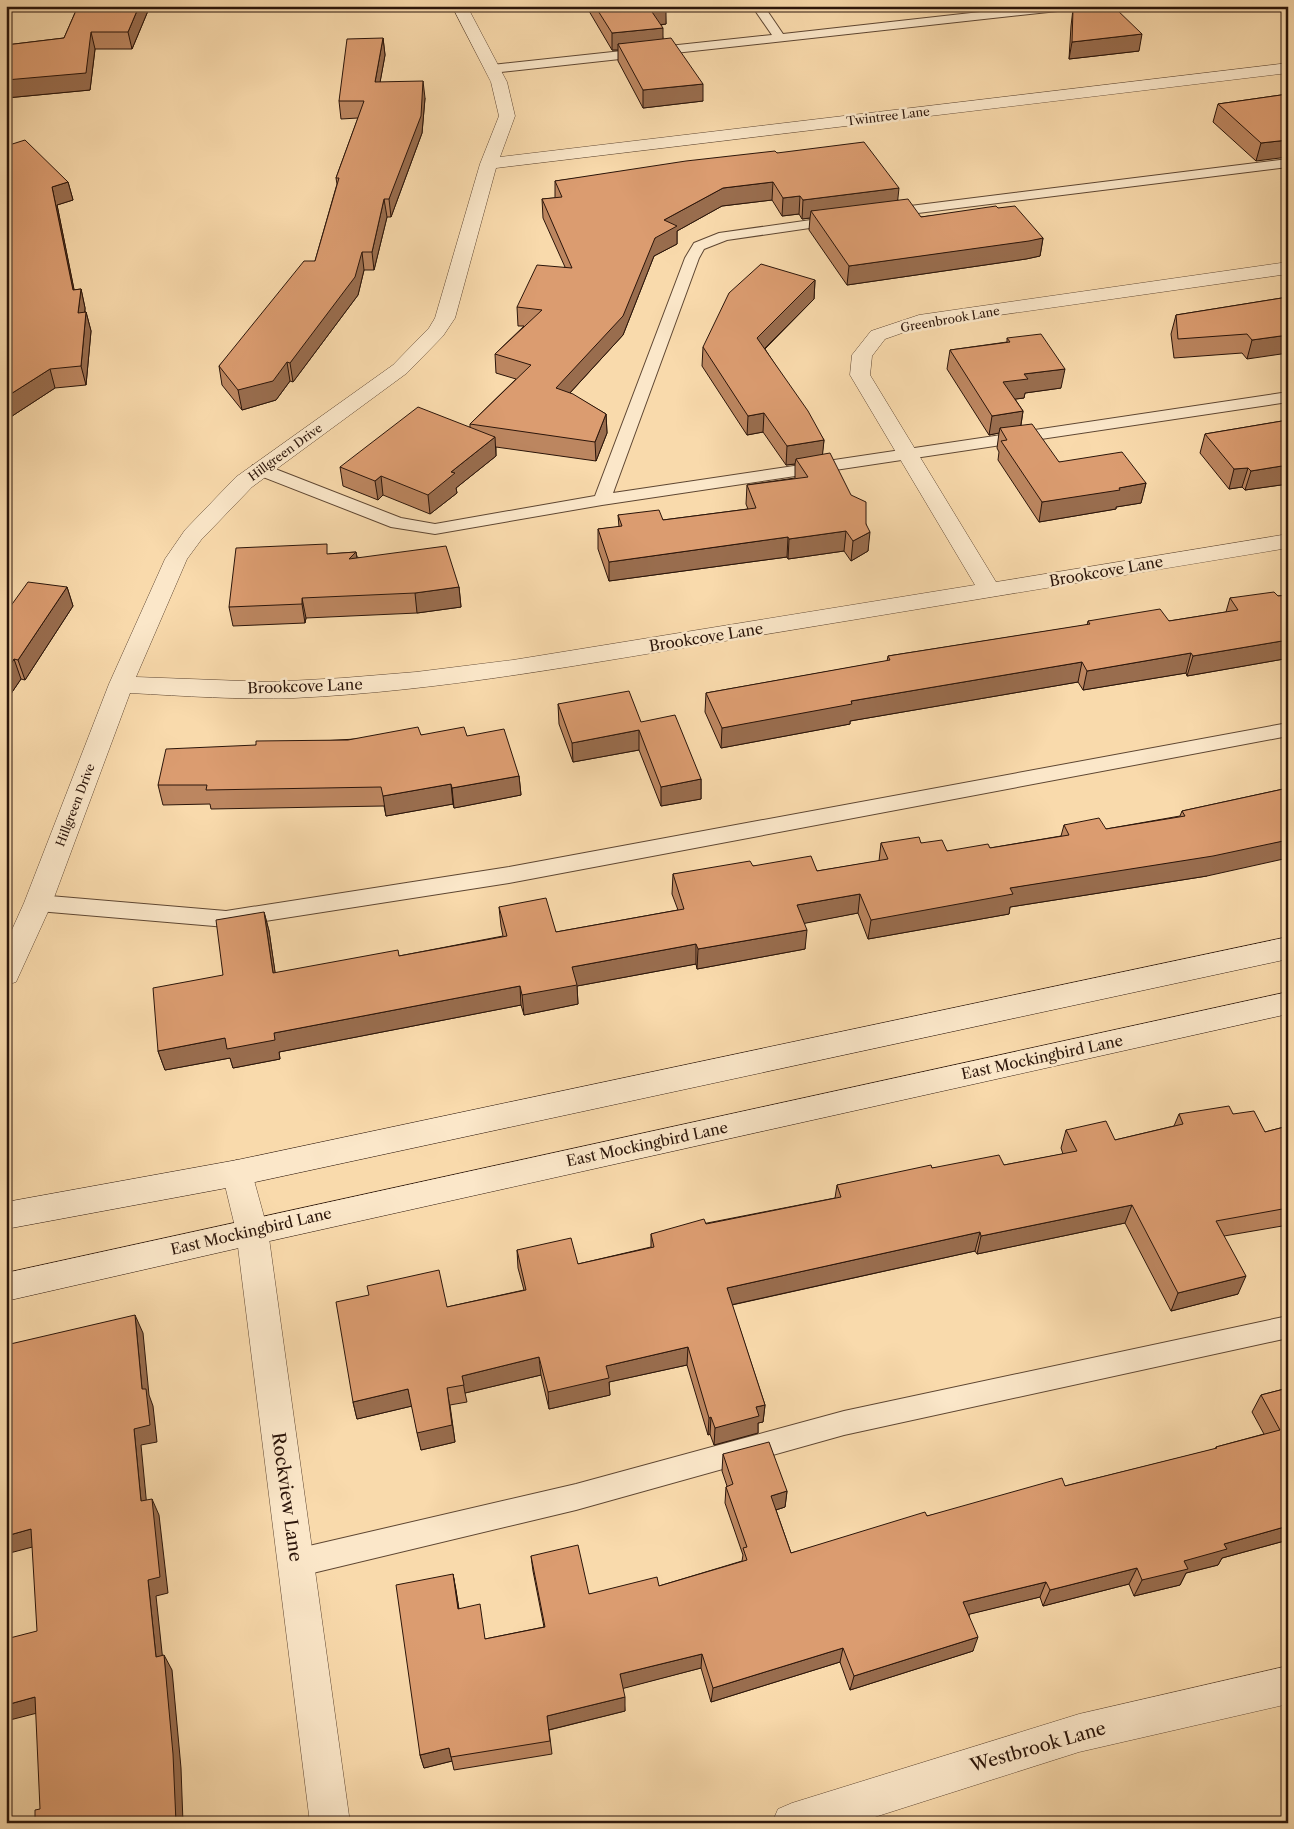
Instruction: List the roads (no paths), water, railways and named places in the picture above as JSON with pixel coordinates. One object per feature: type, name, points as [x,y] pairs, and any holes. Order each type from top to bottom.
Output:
[{"type":"street","points":[[6,9],[10,6]]},
{"type":"street","name":"Hillgreen Drive","points":[[6,974],[38,903],[121,684],[176,559],[193,535],[244,482],[259,469],[400,369],[436,332],[445,318],[489,164],[508,116],[499,82],[459,6]]},
{"type":"street","name":"Twintree Lane","points":[[489,164],[1288,68]]},
{"type":"street","name":"Greenbrook Lane","points":[[990,591],[860,375],[862,355],[878,335],[896,327],[919,321],[1288,268]]},
{"type":"street","name":"Brookcove Lane","points":[[121,684],[218,689],[317,689],[418,680],[523,667],[1288,541]]},
{"type":"street","points":[[6,1216],[237,1173],[1288,948]]},
{"type":"street","name":"East Mockingbird Lane","points":[[6,1287],[1288,1003]]},
{"type":"street","name":"Rockview Lane","points":[[237,1173],[252,1231],[330,1823]]},
{"type":"street","name":"Westbrook Lane","points":[[792,1823],[1079,1733],[1288,1685]]},
{"type":"lane","points":[[758,6],[780,38]]},
{"type":"lane","points":[[492,69],[1067,6]]},
{"type":"lane","points":[[868,216],[1288,163]]},
{"type":"lane","points":[[602,500],[692,258],[700,246],[724,236],[743,232],[849,218]]},
{"type":"lane","points":[[259,469],[397,523],[435,529],[602,500],[909,456],[1288,397]]},
{"type":"lane","points":[[38,903],[226,919],[508,875],[1288,729]]},
{"type":"lane","points":[[296,1563],[576,1497],[844,1423],[1288,1327]]}]
